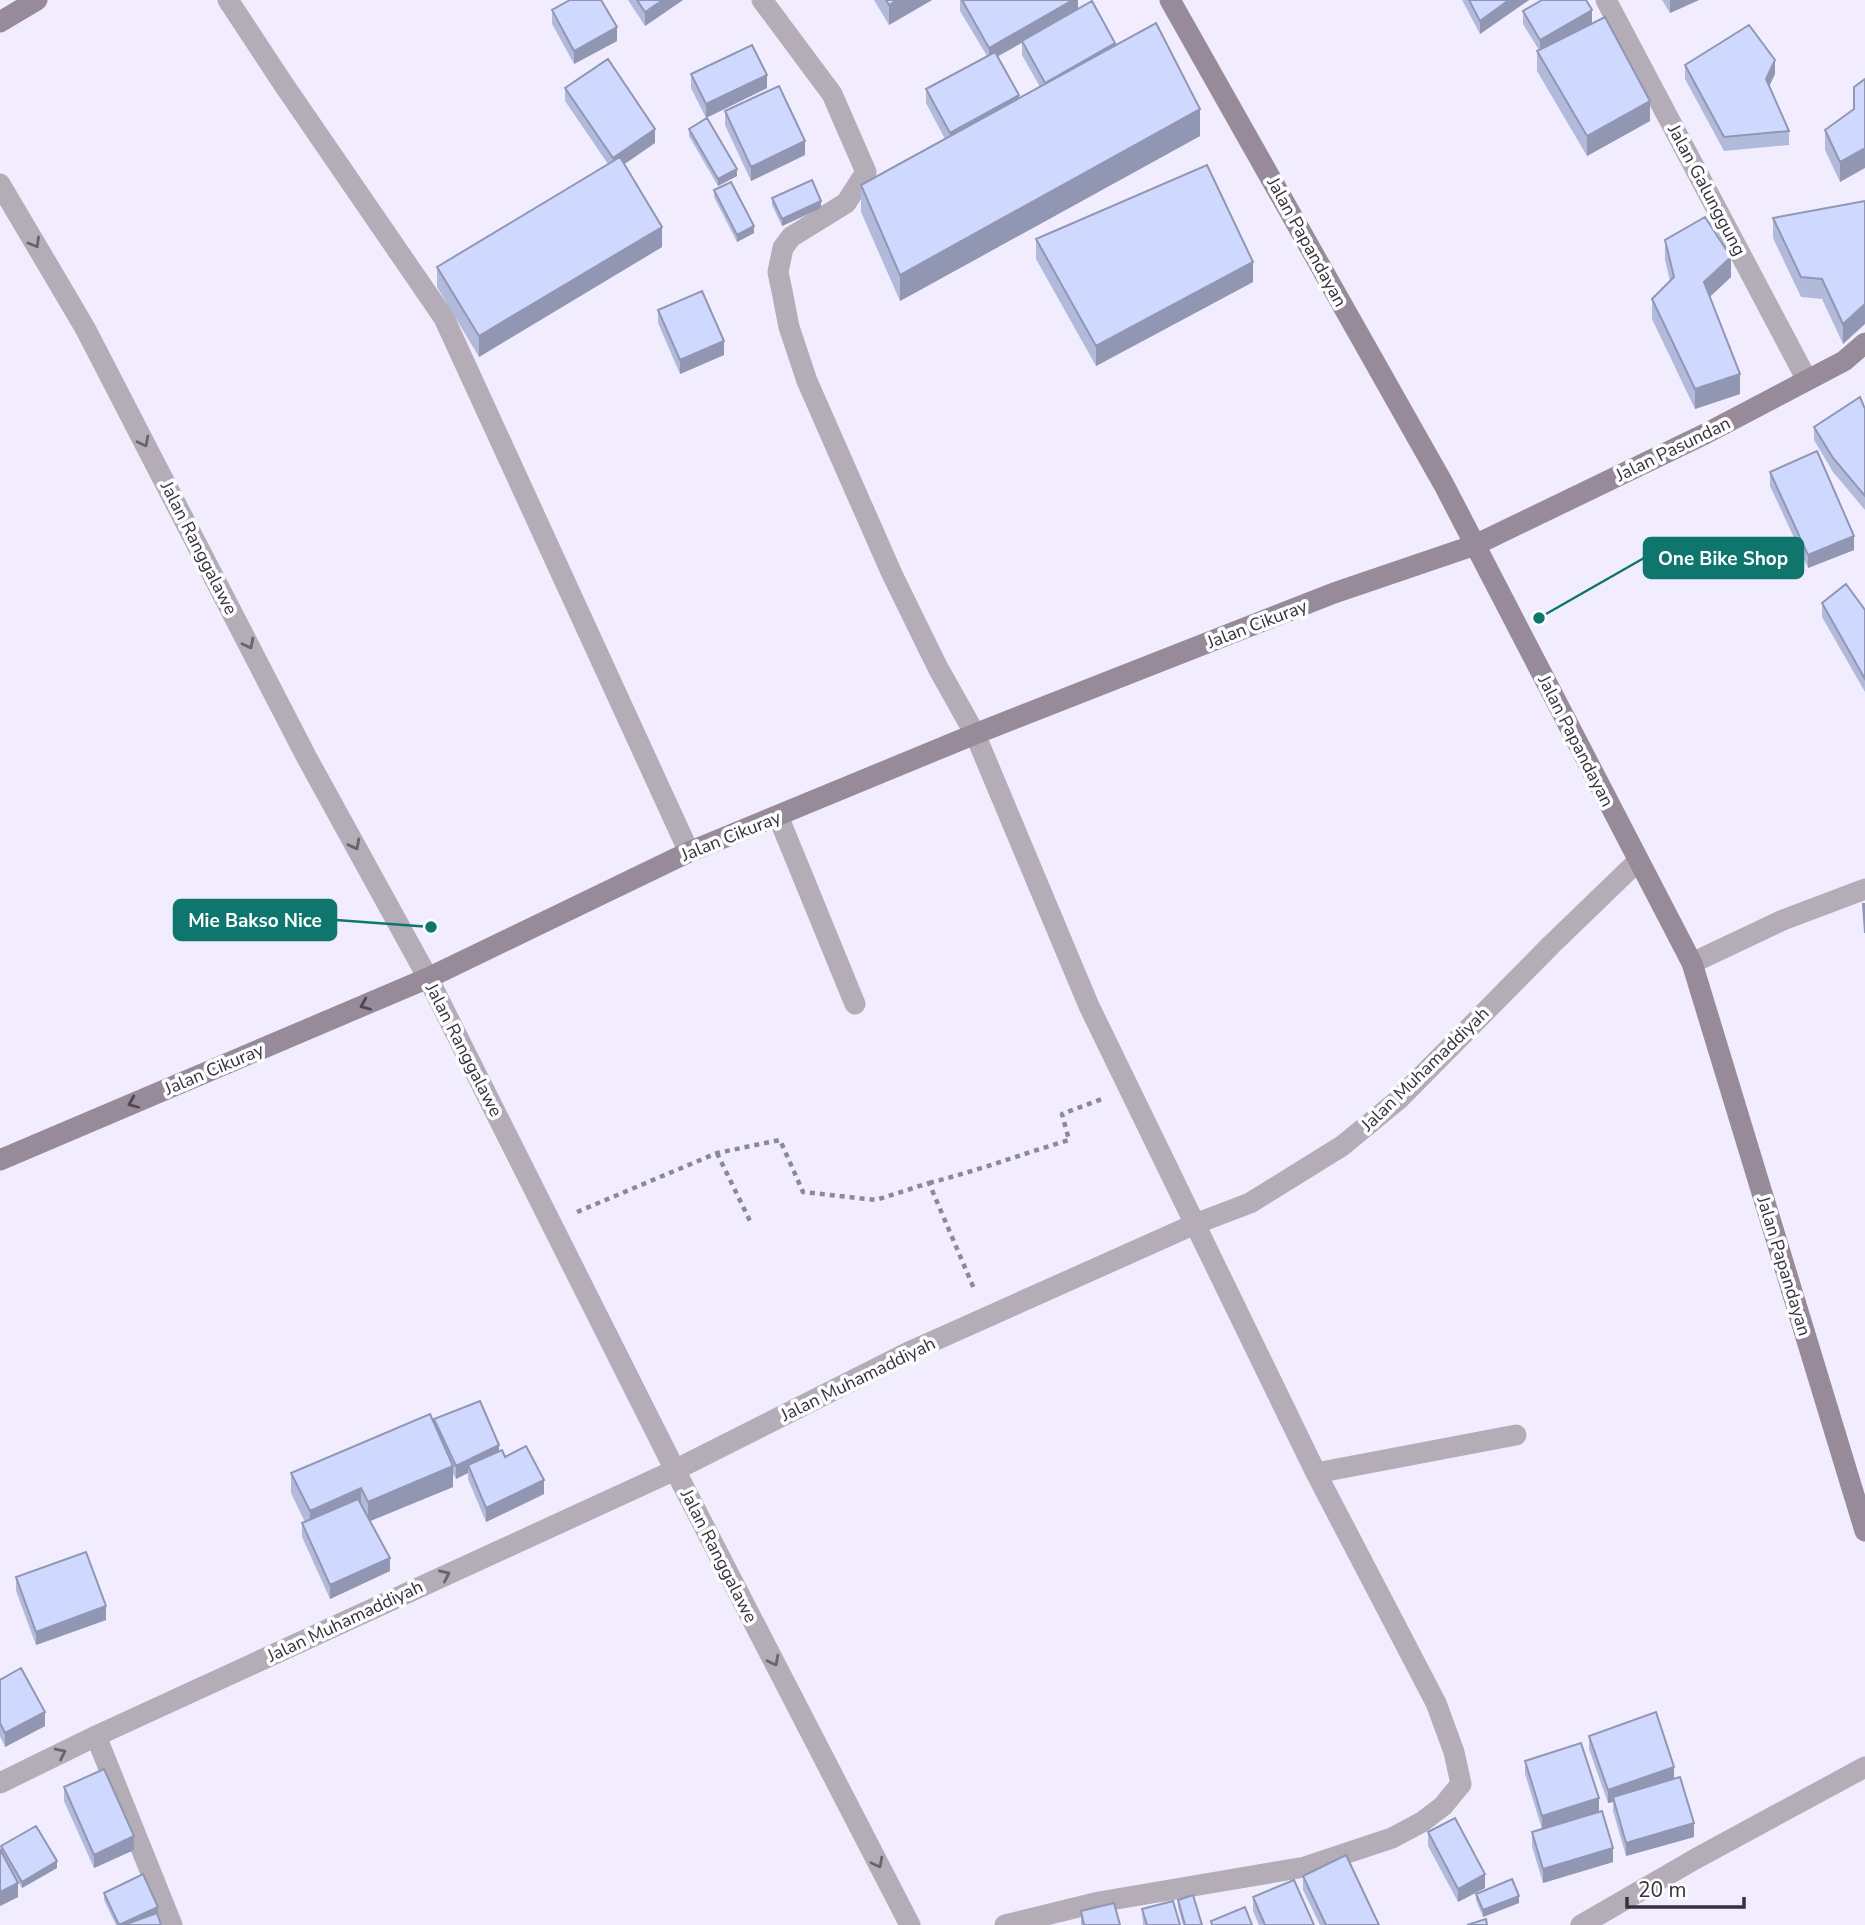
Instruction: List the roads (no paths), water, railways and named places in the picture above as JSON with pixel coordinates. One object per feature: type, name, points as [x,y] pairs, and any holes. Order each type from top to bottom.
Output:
[{"type":"street","points":[[0,22],[37,0]]},
{"type":"street","points":[[228,0],[444,318],[689,852]]},
{"type":"street","points":[[762,0],[832,94],[866,172],[846,203],[791,237],[783,248],[778,272],[789,327],[807,381],[892,574],[938,668],[975,734],[1088,1006],[1316,1473],[1436,1703],[1454,1752],[1461,1784],[1443,1806],[1422,1822],[1392,1838],[1305,1867],[1099,1902],[1005,1925]]},
{"type":"street","name":"Jalan Papandayan","points":[[1170,0],[1437,473],[1692,963],[1865,1531]]},
{"type":"street","name":"Jalan Galunggung","points":[[1606,0],[1807,380]]},
{"type":"street","name":"Jalan Ranggalawe","points":[[0,184],[85,328],[307,758],[428,978],[675,1470],[910,1925]]},
{"type":"street","name":"Jalan Pasundan","points":[[1475,545],[1705,434],[1844,361],[1865,344]]},
{"type":"street","name":"Jalan Cikuray","points":[[0,1160],[428,978],[689,852],[975,734],[1334,593],[1475,545]]},
{"type":"street","points":[[778,816],[855,1004]]},
{"type":"street","name":"Jalan Muhamaddiyah","points":[[0,1783],[96,1736],[675,1470],[911,1351],[1195,1224],[1250,1203],[1352,1138],[1398,1100],[1551,945],[1638,862]]},
{"type":"street","points":[[1692,963],[1783,919],[1865,889]]},
{"type":"street","points":[[1316,1473],[1516,1434]]},
{"type":"street","points":[[96,1736],[173,1925]]},
{"type":"street","points":[[1581,1925],[1697,1858],[1865,1767]]},
{"type":"place","name":"One Bike Shop","points":[[1539,618]]},
{"type":"place","name":"Mie Bakso Nice","points":[[431,927]]}]
